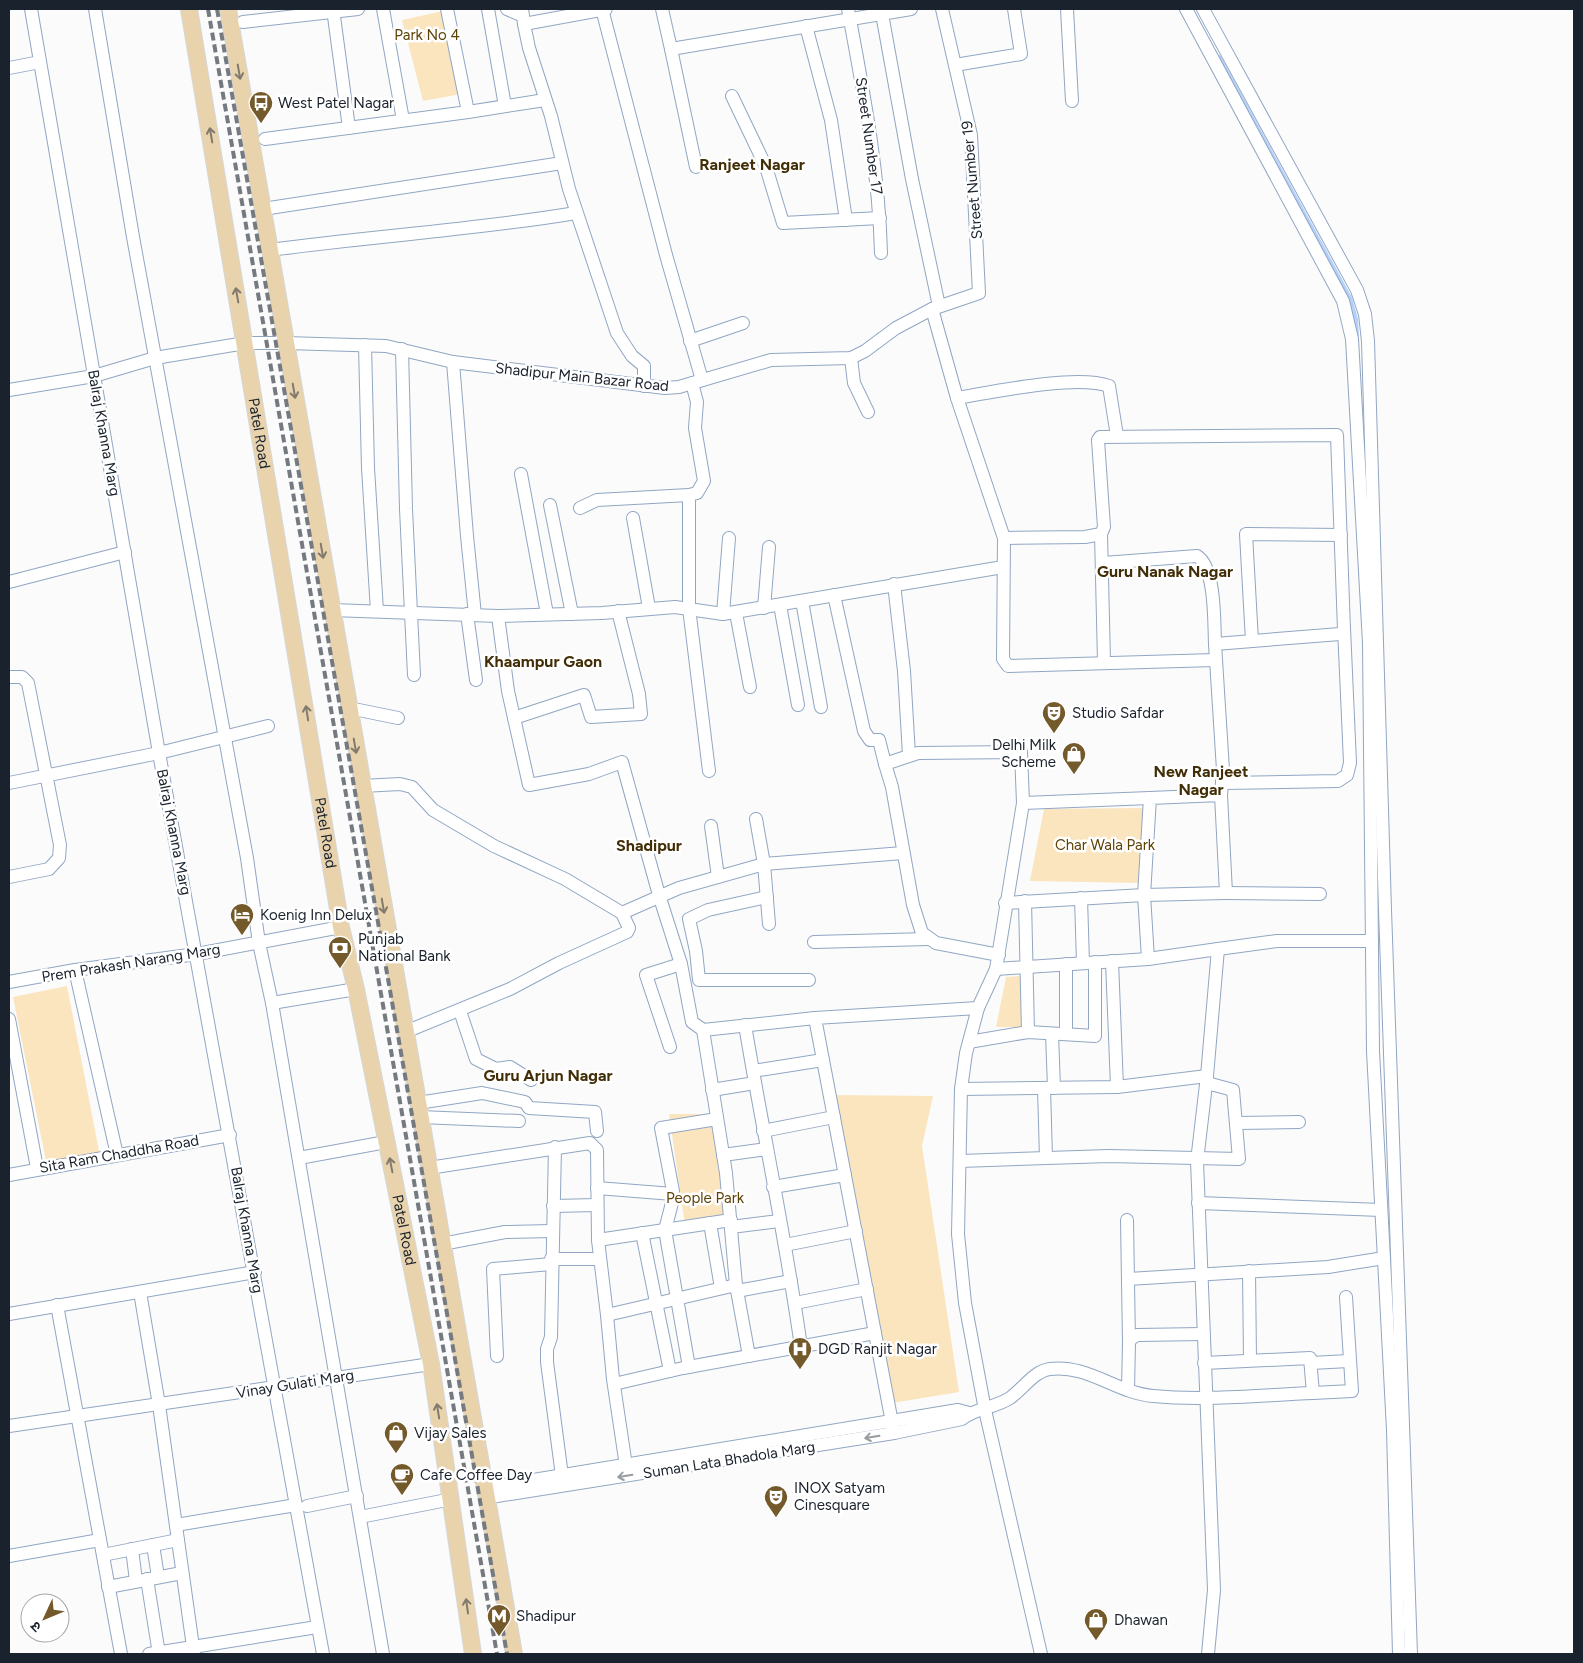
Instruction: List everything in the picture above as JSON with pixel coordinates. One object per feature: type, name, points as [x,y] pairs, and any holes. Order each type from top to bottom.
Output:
[{"type":"main road","name":"Patel Road","points":[[190,9],[342,927],[431,1364],[473,1654]]},
{"type":"main road","points":[[228,9],[484,1493],[514,1654]]},
{"type":"street","name":"Balraj Khanna Marg","points":[[31,9],[159,752],[230,1135],[274,1387],[301,1506],[317,1627],[323,1654]]},
{"type":"street","points":[[95,9],[155,358],[223,736],[247,858],[259,942],[272,1003],[338,1377],[383,1654]]},
{"type":"street","points":[[243,22],[333,10],[358,9]]},
{"type":"street","points":[[382,9],[403,120]]},
{"type":"street","points":[[447,9],[468,112]]},
{"type":"street","points":[[488,9],[505,106]]},
{"type":"street","points":[[507,9],[523,16],[603,9],[690,341],[697,382],[696,431],[704,481],[697,493],[597,500],[580,508]]},
{"type":"street","points":[[662,9],[696,167]]},
{"type":"street","points":[[671,49],[806,26],[849,14],[882,14],[911,9]]},
{"type":"street","name":"Street Number 19","points":[[942,9],[971,135],[979,294]]},
{"type":"street","points":[[955,64],[1022,54],[1014,9]]},
{"type":"street","points":[[1066,9],[1072,101]]},
{"type":"street","points":[[1186,9],[1348,313],[1354,358],[1369,643],[1373,1051],[1393,1430],[1399,1654]]},
{"type":"street","points":[[1203,9],[1346,267],[1357,290],[1365,314],[1368,341],[1385,910],[1411,1654]]},
{"type":"street","points":[[333,10],[349,128]]},
{"type":"street","name":"Street Number 17","points":[[849,14],[872,136],[880,218],[881,253]]},
{"type":"street","points":[[882,14],[936,308],[957,398],[1004,538],[1003,659],[1005,663],[1008,666],[1215,660]]},
{"type":"street","points":[[523,16],[576,213],[617,333],[632,356],[644,366],[644,386]]},
{"type":"street","points":[[806,26],[831,120],[846,220]]},
{"type":"street","points":[[9,68],[40,62]]},
{"type":"street","points":[[732,96],[766,167],[783,223],[880,218]]},
{"type":"street","points":[[264,140],[545,100]]},
{"type":"street","points":[[263,208],[562,163]]},
{"type":"street","points":[[270,250],[352,239],[515,223],[576,213]]},
{"type":"street","name":"Shadipur Main Bazar Road","points":[[9,390],[94,376],[155,358],[246,343],[365,345],[402,349],[453,362],[673,388],[771,360],[851,358],[865,351],[896,328],[936,308],[979,294]]},
{"type":"street","points":[[690,341],[743,323]]},
{"type":"street","points":[[365,345],[368,468],[377,611]]},
{"type":"street","points":[[402,349],[414,675]]},
{"type":"street","points":[[851,358],[854,383],[868,412]]},
{"type":"street","points":[[453,362],[476,680]]},
{"type":"street","points":[[957,398],[1056,383],[1101,383],[1109,386],[1117,436]]},
{"type":"street","points":[[1023,802],[1150,798],[1222,789],[1338,781],[1347,775],[1350,763],[1338,438],[1335,434],[1103,436],[1098,440],[1104,527],[1101,534],[1104,662]]},
{"type":"street","points":[[521,474],[547,614]]},
{"type":"street","points":[[689,495],[689,608],[709,770]]},
{"type":"street","points":[[550,505],[572,614]]},
{"type":"street","points":[[633,518],[649,608]]},
{"type":"street","points":[[1004,538],[1085,537],[1101,534]]},
{"type":"street","points":[[1252,641],[1246,534],[1341,535]]},
{"type":"street","points":[[729,538],[730,613],[750,687]]},
{"type":"street","points":[[764,608],[769,547]]},
{"type":"street","points":[[9,582],[125,552]]},
{"type":"street","points":[[1103,563],[1197,556],[1207,565],[1211,592],[1223,770],[1226,893]]},
{"type":"street","points":[[332,610],[498,616],[572,614],[649,608],[689,608],[730,613],[1003,567]]},
{"type":"street","points":[[894,584],[904,671],[909,755]]},
{"type":"street","points":[[834,595],[864,731],[870,740],[879,740],[884,764],[892,787],[903,853],[917,921],[922,934],[936,943],[999,955]]},
{"type":"street","points":[[802,601],[821,707]]},
{"type":"street","points":[[780,605],[798,705]]},
{"type":"street","points":[[514,718],[584,695],[591,717],[641,714],[639,694],[618,611]]},
{"type":"street","points":[[498,616],[502,657],[529,785],[589,774],[622,762],[659,895],[681,964],[692,1022],[703,1030],[815,1018],[978,1008]]},
{"type":"street","points":[[1215,644],[1340,634],[1344,628]]},
{"type":"street","points":[[9,677],[22,677],[28,683],[60,846],[59,858],[49,869],[9,877]]},
{"type":"street","points":[[349,708],[398,718]]},
{"type":"street","points":[[9,783],[159,752],[268,726]]},
{"type":"street","points":[[884,764],[918,753],[969,751],[1022,752],[1023,802],[1005,903],[999,955],[996,969],[978,1008],[969,1042],[961,1089],[958,1234],[965,1303],[985,1410],[1041,1654]]},
{"type":"street","points":[[362,786],[400,784],[412,787],[433,810],[494,846],[565,878],[622,913],[629,928],[627,932],[559,963],[510,990],[405,1032]]},
{"type":"street","points":[[1148,959],[1144,895],[1150,798]]},
{"type":"street","points":[[756,819],[764,864],[769,924]]},
{"type":"street","points":[[711,826],[718,877]]},
{"type":"street","points":[[622,913],[659,895],[764,864],[903,853]]},
{"type":"street","points":[[1005,903],[1144,895],[1226,893],[1320,894]]},
{"type":"street","points":[[767,897],[708,910],[689,919],[700,980],[809,980]]},
{"type":"street","points":[[969,1042],[1028,1032],[1095,1036],[1081,898]]},
{"type":"street","points":[[1024,901],[1028,1032]]},
{"type":"street","name":"Prem Prakash Narang Marg","points":[[9,982],[75,970],[197,954],[342,927]]},
{"type":"street","points":[[814,942],[928,939]]},
{"type":"street","points":[[996,969],[1148,959],[1278,941],[1372,941]]},
{"type":"street","points":[[1208,1654],[1214,1590],[1200,1274],[1197,1158],[1207,1080],[1218,949]]},
{"type":"street","points":[[1112,962],[1117,1087]]},
{"type":"street","points":[[670,1047],[646,974],[681,964]]},
{"type":"street","points":[[1066,964],[1066,1034]]},
{"type":"street","points":[[75,970],[117,1155]]},
{"type":"street","points":[[272,1003],[356,989]]},
{"type":"street","points":[[460,1011],[476,1059],[496,1069],[510,1067],[531,1080]]},
{"type":"street","points":[[815,1018],[893,1428]]},
{"type":"street","points":[[9,1019],[37,1168]]},
{"type":"street","points":[[745,1026],[773,1187],[792,1281],[801,1347]]},
{"type":"street","points":[[703,1030],[723,1155],[736,1288],[749,1356]]},
{"type":"street","points":[[1046,1158],[1052,1034]]},
{"type":"street","points":[[712,1090],[754,1077],[823,1060]]},
{"type":"street","points":[[960,1160],[1046,1158],[1238,1159],[1234,1090],[1207,1080],[1117,1087],[961,1089]]},
{"type":"street","points":[[419,1110],[482,1093],[525,1102],[529,1108],[595,1112],[597,1131]]},
{"type":"street","points":[[419,1110],[520,1121]]},
{"type":"street","points":[[763,1131],[834,1117]]},
{"type":"street","points":[[689,1367],[664,1230],[673,1194],[661,1128],[717,1119]]},
{"type":"street","points":[[1236,1123],[1299,1122]]},
{"type":"street","name":"Sita Ram Chaddha Road","points":[[9,1175],[37,1168],[230,1135]]},
{"type":"street","points":[[299,1158],[386,1142]]},
{"type":"street","points":[[429,1168],[555,1147],[590,1143],[595,1146],[598,1240],[614,1384],[626,1466]]},
{"type":"street","points":[[555,1147],[551,1262],[551,1337],[547,1349],[547,1362],[562,1476]]},
{"type":"street","points":[[723,1155],[767,1149]]},
{"type":"street","points":[[773,1187],[845,1174]]},
{"type":"street","points":[[597,1188],[673,1194]]},
{"type":"street","points":[[1198,1204],[1382,1210]]},
{"type":"street","points":[[553,1206],[598,1205]]},
{"type":"street","points":[[1127,1220],[1128,1390]]},
{"type":"street","points":[[598,1240],[710,1223],[731,1224],[780,1221]]},
{"type":"street","points":[[710,1223],[721,1288]]},
{"type":"street","points":[[442,1244],[505,1232],[552,1230]]},
{"type":"street","points":[[785,1245],[856,1232]]},
{"type":"street","points":[[642,1233],[670,1371]]},
{"type":"street","points":[[1128,1279],[1328,1267],[1384,1258]]},
{"type":"street","points":[[497,1356],[493,1269],[551,1262],[600,1259]]},
{"type":"street","points":[[1250,1271],[1250,1360]]},
{"type":"street","points":[[9,1314],[254,1272]]},
{"type":"street","points":[[606,1315],[721,1288],[792,1281]]},
{"type":"street","points":[[795,1303],[867,1289]]},
{"type":"street","points":[[140,1292],[159,1405],[193,1651]]},
{"type":"street","points":[[1311,1363],[1349,1361],[1346,1297]]},
{"type":"street","points":[[57,1306],[121,1654]]},
{"type":"street","points":[[614,1384],[689,1367],[875,1333]]},
{"type":"street","points":[[1129,1342],[1132,1338],[1138,1336],[1203,1334]]},
{"type":"street","points":[[1204,1363],[1310,1358],[1313,1393]]},
{"type":"street","name":"Suman Lata Bhadola Marg","points":[[484,1493],[893,1428],[958,1410],[969,1413],[985,1410],[1011,1397],[1040,1373],[1047,1370],[1090,1374],[1128,1390],[1154,1396],[1205,1397],[1352,1391],[1349,1361]]},
{"type":"street","name":"Vinay Gulati Marg","points":[[9,1426],[431,1364]]},
{"type":"street","name":"Suman Lata Bhadola Marg","points":[[484,1493],[562,1476],[893,1428]]},
{"type":"street","points":[[176,1525],[356,1496]]},
{"type":"street","points":[[360,1517],[452,1499]]},
{"type":"street","points":[[9,1556],[100,1540]]},
{"type":"street","points":[[102,1555],[178,1540]]},
{"type":"street","points":[[153,1545],[147,1579],[155,1654],[193,1651],[317,1627]]},
{"type":"street","points":[[132,1549],[147,1579]]},
{"type":"street","points":[[108,1587],[182,1574]]},
{"type":"green space","name":"Park No 4","points":[[443,11],[461,94],[423,101],[402,20]]},
{"type":"green space","name":"Char Wala Park","points":[[1143,808],[1140,883],[1030,881],[1044,809]]},
{"type":"green space","points":[[1020,976],[1024,1027],[996,1027],[1006,977]]},
{"type":"green space","points":[[67,986],[100,1156],[47,1166],[13,997]]},
{"type":"green space","points":[[834,1095],[933,1096],[922,1146],[959,1392],[892,1403]]},
{"type":"green space","name":"People Park","points":[[669,1114],[711,1114],[732,1217],[685,1225]]},
{"type":"waterway","points":[[1219,57],[1350,298],[1356,319],[1357,336]]},
{"type":"railway","points":[[208,9],[497,1654]]},
{"type":"railway","points":[[217,9],[507,1654]]},
{"type":"place","name":"West Patel Nagar","points":[[261,124]]},
{"type":"place","name":"Studio Safdar","points":[[1054,734]]},
{"type":"place","name":"Delhi Milk Scheme","points":[[1074,775]]},
{"type":"place","name":"Koenig Inn Delux","points":[[242,936]]},
{"type":"place","name":"Punjab National Bank","points":[[340,969]]},
{"type":"place","name":"DGD Ranjit Nagar","points":[[800,1370]]},
{"type":"place","name":"Vijay Sales","points":[[396,1454]]},
{"type":"place","name":"Cafe Coffee Day","points":[[402,1496]]},
{"type":"place","name":"INOX Satyam Cinesquare","points":[[776,1518]]},
{"type":"place","name":"Shadipur","points":[[499,1637]]},
{"type":"place","name":"Dhawan","points":[[1096,1641]]},
{"type":"district","name":"Ranjeet Nagar","points":[[752,164]]},
{"type":"district","name":"Guru Nanak Nagar","points":[[1165,571]]},
{"type":"district","name":"Khaampur Gaon","points":[[543,661]]},
{"type":"district","name":"New Ranjeet Nagar","points":[[1201,780]]},
{"type":"district","name":"Shadipur","points":[[649,845]]},
{"type":"district","name":"Guru Arjun Nagar","points":[[548,1075]]}]
